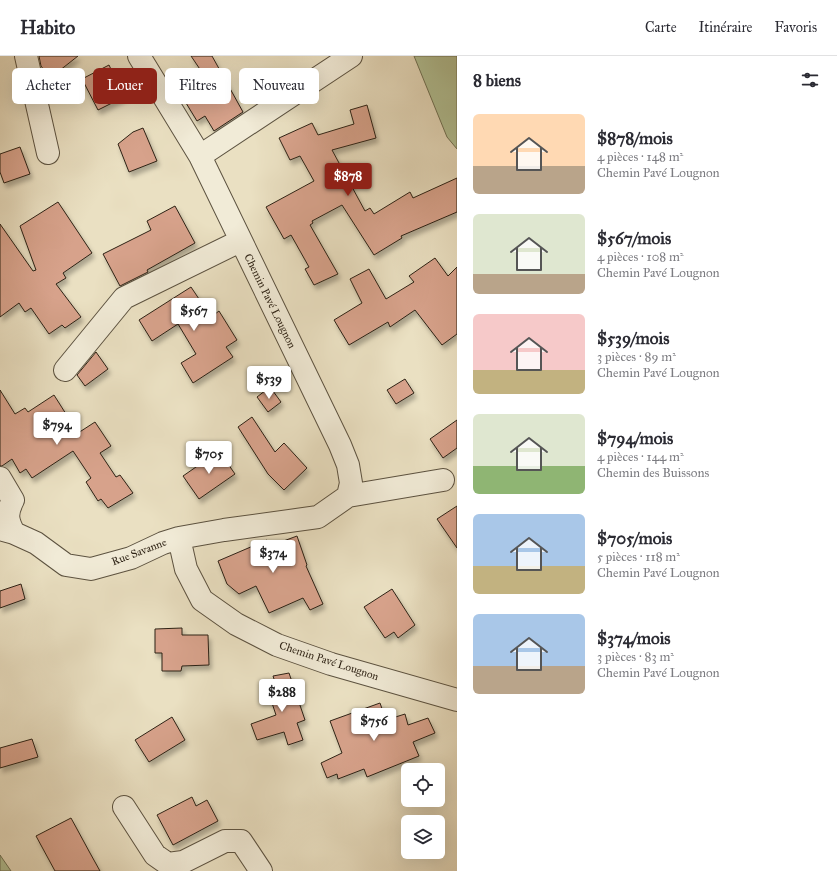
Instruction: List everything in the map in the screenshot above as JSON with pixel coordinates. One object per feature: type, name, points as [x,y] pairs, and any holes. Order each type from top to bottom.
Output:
[{"type":"street","points":[[26,56],[48,153]]},
{"type":"street","name":"Chemin Pavé Lougnon","points":[[139,56],[200,156],[340,445],[348,465],[351,483],[348,496]]},
{"type":"street","points":[[200,156],[351,56]]},
{"type":"street","points":[[65,370],[124,298],[240,241]]},
{"type":"street","points":[[0,478],[14,500],[9,512],[7,531]]},
{"type":"street","points":[[179,538],[318,517],[348,496],[443,480]]},
{"type":"street","name":"Rue Savanne","points":[[7,531],[36,543],[66,565],[91,569],[131,558],[163,543],[179,538]]},
{"type":"street","name":"Chemin Pavé Lougnon","points":[[179,538],[186,569],[202,600],[236,624],[277,645],[331,664],[457,700]]},
{"type":"street","points":[[124,807],[155,855],[168,864],[182,862],[225,841],[241,841],[262,871]]},
{"type":"green space","points":[[414,56],[457,56],[457,149],[447,137]]},
{"type":"green space","points":[[0,855],[11,871],[0,871]]},
{"type":"building","points":[[39,56],[78,56],[63,68],[42,68]]},
{"type":"building","points":[[191,56],[212,56],[219,68],[199,68]]},
{"type":"building","points":[[109,65],[110,68],[103,68]]},
{"type":"building","points":[[93,73],[93,100],[85,85],[85,77]]},
{"type":"building","points":[[231,90],[243,112],[214,131],[205,116],[197,121],[187,104],[231,104]]},
{"type":"building","points":[[95,104],[110,104],[98,110]]},
{"type":"building","points":[[367,105],[376,138],[332,150],[365,211],[370,208],[374,214],[410,192],[413,198],[457,178],[457,212],[401,236],[402,238],[374,255],[342,205],[312,221],[313,223],[310,225],[338,274],[314,285],[305,269],[309,267],[291,235],[284,239],[266,207],[314,181],[300,156],[290,160],[279,138],[312,123],[318,135],[354,124],[350,110]]},
{"type":"building","points":[[143,128],[157,161],[129,172],[118,144],[133,132]]},
{"type":"building","points":[[20,147],[30,174],[4,183],[0,172],[0,154]]},
{"type":"building","points":[[58,202],[92,253],[63,273],[66,278],[56,284],[81,317],[65,328],[62,325],[49,334],[31,308],[25,312],[19,303],[0,317],[0,224],[33,271],[36,270],[20,226]]},
{"type":"building","points":[[175,206],[195,243],[147,270],[148,272],[120,286],[103,254],[151,230],[147,221]]},
{"type":"building","points":[[435,258],[448,276],[457,267],[457,334],[442,345],[415,310],[390,327],[388,322],[349,345],[334,320],[362,303],[350,279],[369,269],[386,299],[414,282],[409,276]]},
{"type":"building","points":[[191,287],[211,317],[219,311],[237,340],[226,347],[233,357],[193,383],[181,363],[196,354],[178,324],[152,341],[139,320]]},
{"type":"building","points":[[96,352],[108,369],[85,386],[77,375]]},
{"type":"building","points":[[405,379],[414,393],[396,404],[387,390]]},
{"type":"building","points":[[270,387],[281,402],[268,412],[257,397]]},
{"type":"building","points":[[0,390],[15,414],[25,408],[28,412],[54,395],[78,433],[95,422],[111,446],[100,453],[116,477],[120,475],[133,493],[108,508],[101,499],[98,501],[86,482],[91,478],[73,451],[32,478],[26,469],[20,473],[12,459],[0,466]]},
{"type":"building","points":[[252,417],[275,452],[284,443],[307,468],[284,490],[268,474],[238,427]]},
{"type":"building","points":[[457,420],[457,448],[443,458],[430,439]]},
{"type":"building","points":[[219,451],[235,474],[199,499],[183,476]]},
{"type":"building","points":[[457,506],[457,548],[437,519]]},
{"type":"building","points":[[297,536],[307,565],[306,566],[323,604],[310,610],[303,598],[269,613],[256,586],[239,594],[227,584],[218,561],[267,540],[270,546]]},
{"type":"building","points":[[21,584],[25,599],[0,608],[0,591]]},
{"type":"building","points":[[392,589],[415,625],[398,638],[394,632],[385,638],[364,607]]},
{"type":"building","points":[[182,628],[182,635],[208,635],[209,665],[182,666],[181,671],[162,671],[162,653],[155,653],[155,629]]},
{"type":"building","points":[[289,673],[305,720],[297,723],[303,740],[288,745],[284,732],[257,740],[251,724],[276,715],[269,694],[278,691],[273,676]]},
{"type":"building","points":[[380,703],[386,720],[405,714],[408,725],[428,718],[435,733],[413,742],[419,756],[367,777],[364,769],[338,779],[337,774],[327,778],[321,763],[342,753],[330,721]]},
{"type":"building","points":[[172,717],[185,740],[149,762],[135,740]]},
{"type":"building","points":[[32,739],[38,757],[0,768],[0,748]]},
{"type":"building","points":[[192,797],[196,806],[207,800],[218,821],[173,845],[157,815]]},
{"type":"building","points":[[71,818],[100,871],[55,871],[36,836]]}]
